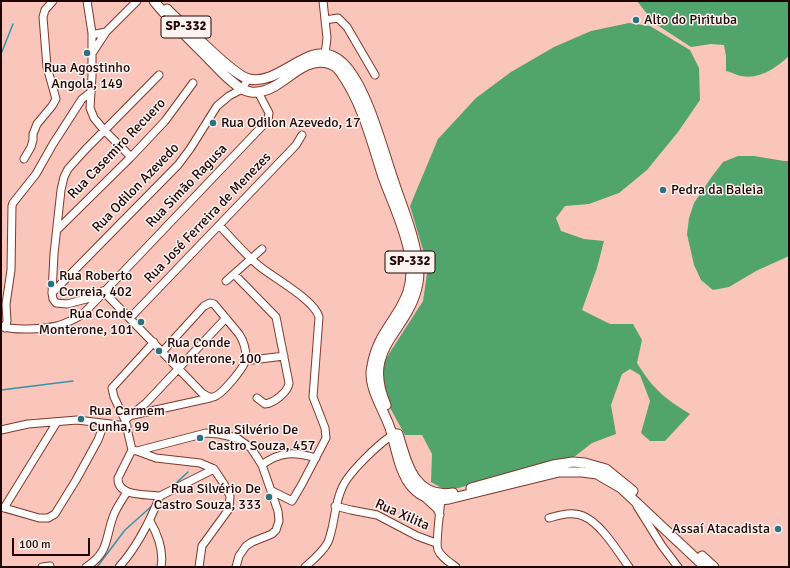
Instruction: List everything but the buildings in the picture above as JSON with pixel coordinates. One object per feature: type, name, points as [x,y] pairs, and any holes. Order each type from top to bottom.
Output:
[{"type":"main road","name":"SP-332","points":[[154,1],[177,29],[231,81],[242,89],[251,92],[263,91],[276,85],[305,66],[325,62],[337,68],[341,72],[354,95],[403,233],[409,252],[411,268],[411,282],[407,296],[375,350],[372,365],[372,386],[395,434]]},
{"type":"main road","name":"SP-332","points":[[160,1],[212,52],[240,75],[248,79]]},
{"type":"main road","name":"SP-332","points":[[325,54],[336,57],[342,62],[350,70],[361,90],[378,136],[416,253],[419,267],[415,297],[384,350],[378,371],[380,385],[395,434],[405,476],[412,488],[420,494]]},
{"type":"main road","points":[[258,92],[258,89],[262,83],[281,71],[308,56],[325,54]]},
{"type":"main road","points":[[248,79],[260,80],[281,71]]},
{"type":"main road","points":[[395,434],[403,434],[415,478],[422,487],[441,497],[449,499],[559,472],[582,472],[602,476],[621,488],[646,516],[705,567]]},
{"type":"main road","points":[[420,494],[427,498],[441,497],[553,465],[573,462],[596,466],[606,469],[623,482],[714,567]]},
{"type":"street","points":[[24,159],[32,147],[34,140],[33,134],[37,124],[55,100],[55,94],[47,67],[43,17],[45,10],[53,1]]},
{"type":"street","points":[[87,1],[92,33],[90,108],[92,114],[104,130],[131,157]]},
{"type":"street","points":[[92,53],[106,32],[137,1]]},
{"type":"street","points":[[323,1],[327,38],[325,54]]},
{"type":"street","points":[[325,20],[338,18],[347,27],[376,75]]},
{"type":"street","points":[[92,33],[96,34],[106,32]]},
{"type":"street","points":[[159,75],[104,130],[68,170],[64,177],[61,190],[52,293],[53,299],[56,303],[60,304],[101,294],[130,318],[202,393],[210,398]]},
{"type":"street","name":"Rua Odilon Azevedo","points":[[52,293],[178,165],[217,106],[229,96],[242,89],[248,79]]},
{"type":"street","name":"Rua Casemiro Recuero","points":[[57,230],[165,121],[193,83]]},
{"type":"street","points":[[3,327],[7,321],[6,304],[11,270],[13,202],[36,174],[82,99],[91,92]]},
{"type":"street","name":"Rua Simão Ragusa","points":[[3,327],[24,329],[50,327],[65,323],[83,314],[268,120],[269,113],[258,92]]},
{"type":"street","name":"Rua José Ferreira de Menezes","points":[[130,318],[296,145],[302,135]]},
{"type":"street","points":[[219,226],[251,259],[267,273],[298,292],[318,314],[319,325],[313,397],[325,428],[326,438],[292,500],[272,491]]},
{"type":"street","points":[[226,281],[262,249]]},
{"type":"street","points":[[234,274],[276,317],[284,356],[289,383],[288,388],[268,404],[265,404],[257,398]]},
{"type":"street","points":[[133,415],[215,397],[220,394],[242,369],[246,358],[242,339],[239,334],[214,304],[210,303],[204,306],[163,351]]},
{"type":"street","points":[[1,430],[28,424],[77,420],[100,423],[126,423],[226,318]]},
{"type":"street","points":[[154,342],[112,388],[114,398],[126,423],[134,450],[118,478],[120,488],[127,492],[160,496],[214,468]]},
{"type":"street","points":[[246,358],[252,360],[284,356]]},
{"type":"street","points":[[57,422],[3,507],[42,518],[48,518],[55,514],[98,440],[101,432],[100,423]]},
{"type":"street","points":[[134,450],[206,433],[237,438],[256,453],[262,464],[272,491],[278,511],[279,521],[276,530],[272,534],[246,546],[239,556],[236,567]]},
{"type":"street","points":[[305,567],[318,555],[327,543],[331,532],[335,506],[347,478],[386,439],[395,434]]},
{"type":"street","points":[[134,450],[156,458],[189,461],[214,468],[224,484],[230,496],[229,509],[202,546],[199,567]]},
{"type":"street","points":[[262,464],[283,454],[302,455],[316,458]]},
{"type":"street","points":[[86,567],[100,556],[106,543],[114,516],[127,492]]},
{"type":"street","points":[[420,494],[432,504],[440,516]]},
{"type":"street","points":[[119,567],[132,551],[150,521],[160,496]]},
{"type":"street","points":[[441,497],[436,544],[442,556],[456,567]]},
{"type":"street","name":"Rua Xilita","points":[[335,506],[377,516],[436,544]]},
{"type":"street","points":[[550,518],[573,514],[583,515],[588,518],[602,531],[629,567]]},
{"type":"street","points":[[646,516],[678,567]]},
{"type":"street","points":[[150,521],[160,546],[162,559],[161,567]]},
{"type":"street","points":[[42,567],[50,566]]},
{"type":"green space","points":[[637,1],[789,1],[789,56],[768,72],[755,76],[741,76],[726,71],[724,45],[711,44],[691,47],[654,23]]},
{"type":"green space","points":[[629,23],[650,26],[690,50],[699,68],[700,100],[678,132],[647,170],[619,193],[589,204],[565,206],[556,218],[561,231],[584,239],[604,241],[597,268],[582,310],[610,324],[633,324],[642,340],[637,363],[648,380],[660,392],[690,414],[665,441],[650,441],[641,433],[650,401],[640,375],[630,369],[622,374],[611,405],[616,434],[592,443],[574,457],[447,491],[431,482],[432,454],[422,435],[405,435],[389,406],[382,376],[385,360],[423,301],[428,267],[410,206],[438,139],[476,98],[511,72],[554,47],[591,31]]},
{"type":"green space","points":[[738,156],[754,156],[789,161],[789,256],[756,271],[729,287],[713,290],[701,280],[694,265],[687,234],[689,218],[694,203],[723,162]]},
{"type":"waterway","points":[[1,54],[13,24]]},
{"type":"waterway","points":[[1,390],[73,381]]},
{"type":"waterway","points":[[173,486],[188,472]]},
{"type":"waterway","points":[[97,567],[125,530],[153,505]]},
{"type":"place","name":"Alto do Pirituba","points":[[636,20]]},
{"type":"place","name":"Rua Agostinho Angola, 149","points":[[87,53]]},
{"type":"place","name":"Rua Odilon Azevedo, 17","points":[[213,123]]},
{"type":"place","name":"Pedra da Baleia","points":[[663,190]]},
{"type":"place","name":"Rua Roberto Correia, 402","points":[[51,284]]},
{"type":"place","name":"Rua Conde Monterone, 101","points":[[141,322]]},
{"type":"place","name":"Rua Conde Monterone, 100","points":[[159,351]]},
{"type":"place","name":"Rua Carmem Cunha, 99","points":[[81,419]]},
{"type":"place","name":"Rua Silvério De Castro Souza, 457","points":[[200,438]]},
{"type":"place","name":"Rua Silvério De Castro Souza, 333","points":[[269,497]]},
{"type":"place","name":"Assaí Atacadista","points":[[778,529]]}]
